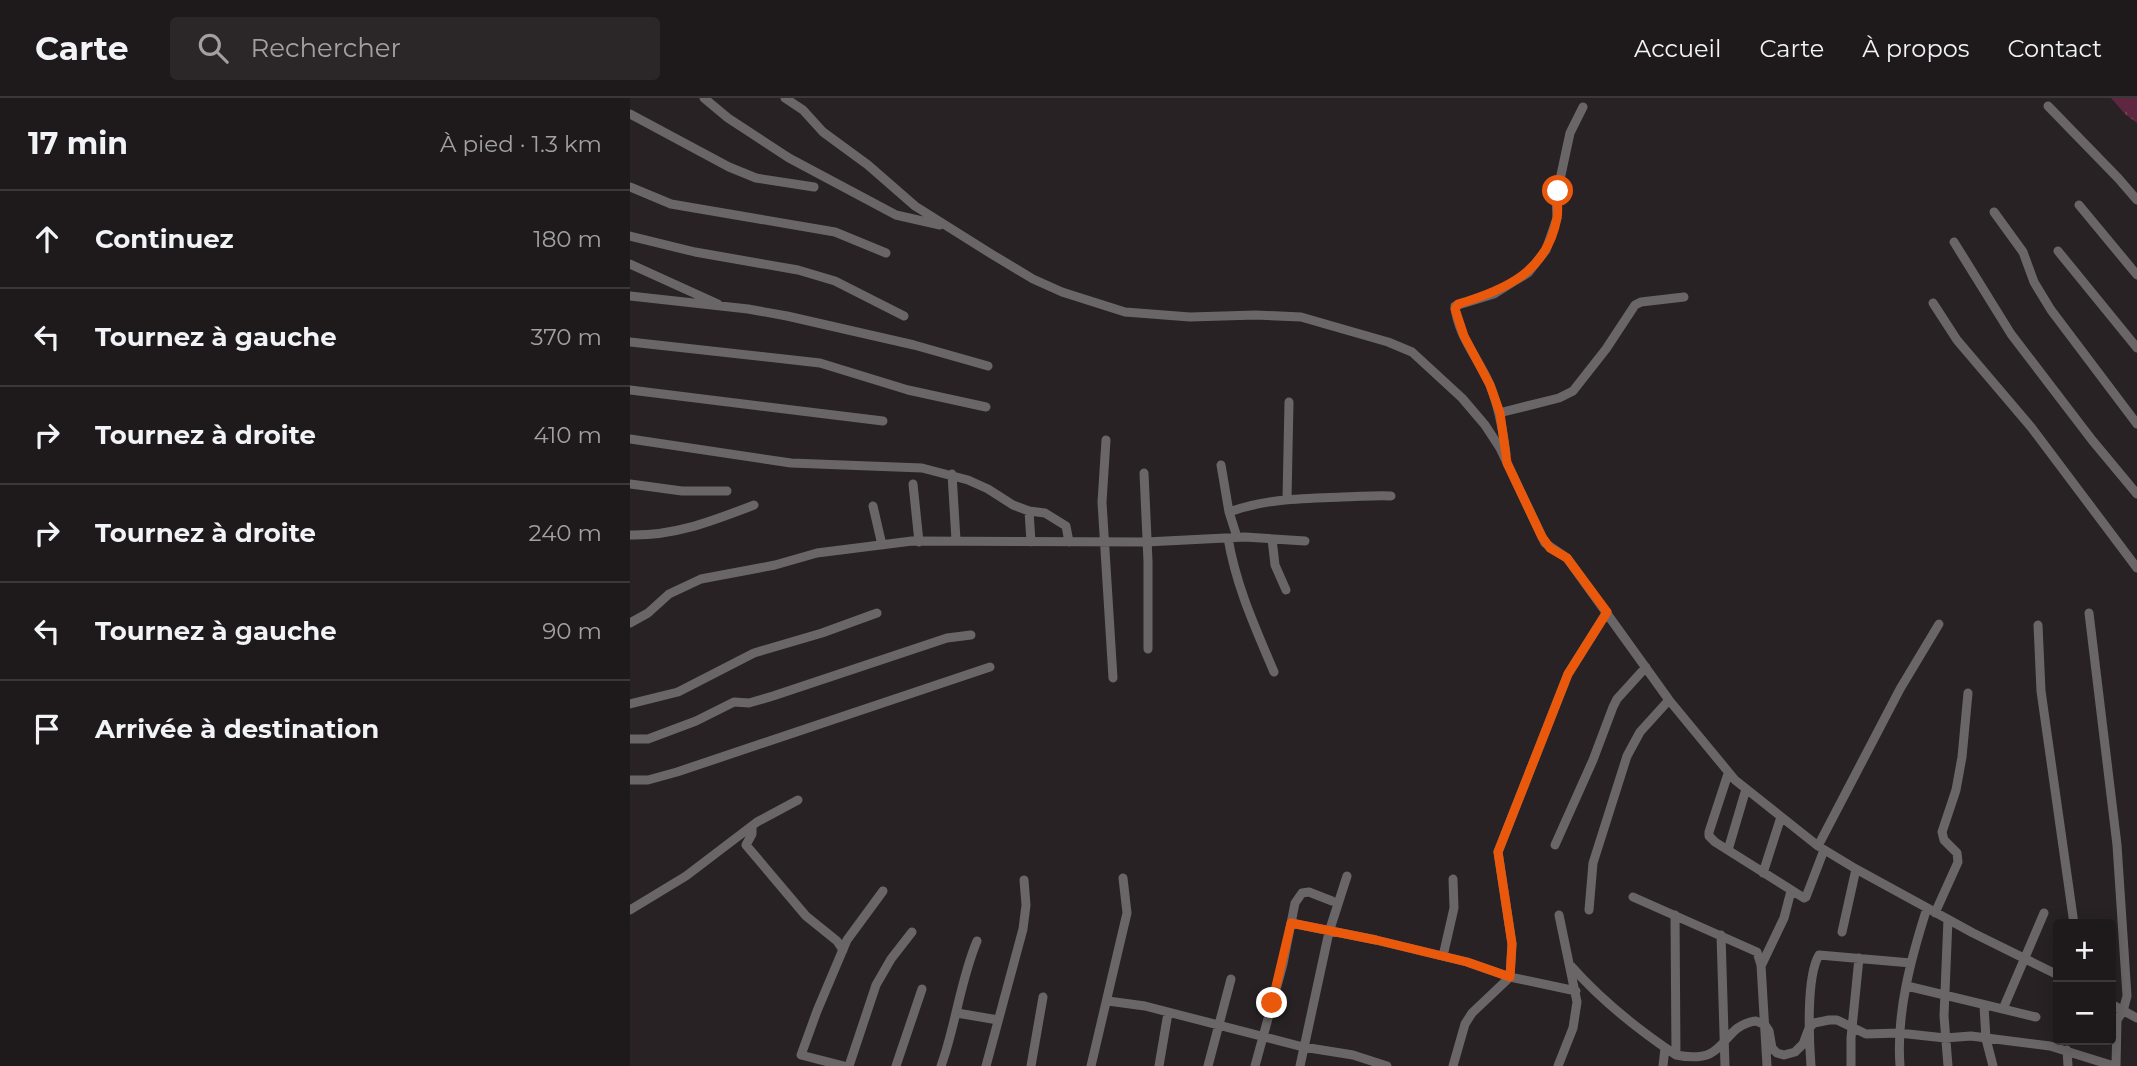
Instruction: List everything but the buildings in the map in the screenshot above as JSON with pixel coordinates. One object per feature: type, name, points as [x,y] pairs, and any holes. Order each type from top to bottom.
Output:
[{"type":"street","points":[[704,98],[728,118],[789,158],[886,210],[947,227]]},
{"type":"street","points":[[785,98],[803,110],[823,132],[868,165],[915,205],[1033,279],[1062,292],[1125,312],[1191,317],[1301,317],[1402,347],[1419,357],[1462,398],[1485,425],[1507,463],[1545,543],[1567,558],[1670,701],[1728,774],[1821,848],[1931,910],[2053,972]]},
{"type":"street","points":[[2048,106],[2137,200]]},
{"type":"street","points":[[1507,463],[1500,413],[1486,377],[1464,336],[1455,306],[1494,294],[1528,273],[1546,250],[1557,218],[1556,198],[1570,133],[1583,107]]},
{"type":"street","points":[[630,114],[738,171],[756,178],[814,187]]},
{"type":"street","points":[[630,187],[671,204],[835,232],[886,253]]},
{"type":"street","points":[[2079,205],[2133,263],[2137,275]]},
{"type":"street","points":[[1994,212],[2022,252],[2034,282],[2051,310],[2137,424]]},
{"type":"street","points":[[630,236],[695,252],[798,270],[835,281],[904,316]]},
{"type":"street","points":[[1954,242],[2011,334],[2137,494]]},
{"type":"street","points":[[2058,251],[2137,348]]},
{"type":"street","points":[[630,264],[724,307]]},
{"type":"street","points":[[630,296],[787,316],[914,345],[988,366]]},
{"type":"street","points":[[1500,413],[1559,398],[1573,391],[1606,349],[1635,305],[1684,297]]},
{"type":"street","points":[[1933,303],[1957,340],[2031,427],[2137,568]]},
{"type":"street","points":[[630,342],[820,363],[908,390],[986,407]]},
{"type":"street","points":[[630,390],[883,421]]},
{"type":"street","points":[[1287,499],[1289,402]]},
{"type":"street","points":[[630,439],[791,463],[922,468],[953,474],[988,489],[1013,505],[1042,512],[1062,523],[1068,528],[1069,541]]},
{"type":"street","points":[[1106,440],[1102,502],[1113,678]]},
{"type":"street","points":[[1221,465],[1232,538],[1233,571],[1274,672]]},
{"type":"street","points":[[1144,473],[1148,649]]},
{"type":"street","points":[[953,474],[956,540]]},
{"type":"street","points":[[630,484],[681,491],[727,491]]},
{"type":"street","points":[[913,484],[919,542]]},
{"type":"street","points":[[1228,512],[1255,503],[1287,499],[1391,496]]},
{"type":"street","points":[[630,535],[689,530],[754,505]]},
{"type":"street","points":[[873,506],[883,545]]},
{"type":"street","points":[[1029,511],[1031,542]]},
{"type":"street","points":[[630,623],[648,613],[670,594],[701,579],[775,565],[817,553],[956,540],[1104,542],[1232,538],[1305,541]]},
{"type":"street","points":[[1272,539],[1275,565],[1286,590]]},
{"type":"street","points":[[1453,1066],[1465,1024],[1472,1013],[1510,977],[1512,944],[1498,852],[1568,674],[1607,612]]},
{"type":"street","points":[[630,704],[678,692],[754,653],[877,613]]},
{"type":"street","points":[[1570,965],[1590,988],[1629,1023],[1690,1063],[1710,1056],[1724,1046],[1730,1035],[1748,1022],[1756,1021],[1765,1025],[1772,1048],[1784,1055],[1795,1052],[1803,1044],[1809,1028],[1820,1021],[1838,1020],[1866,1034],[1899,1033],[1945,1038],[1971,1036],[2064,1046],[2115,1066],[2117,1020],[2127,996],[2117,845],[2090,613]]},
{"type":"street","points":[[1728,774],[1709,832],[1712,839],[1791,891],[1806,897],[1821,848],[1900,689],[1939,624]]},
{"type":"street","points":[[2038,625],[2041,691],[2073,919]]},
{"type":"street","points":[[630,739],[648,739],[696,721],[734,702],[748,703],[773,696],[947,638],[971,635]]},
{"type":"street","points":[[630,780],[648,780],[677,772],[990,667]]},
{"type":"street","points":[[1555,845],[1617,699],[1646,667]]},
{"type":"street","points":[[1900,1066],[1899,1033],[1911,963],[1931,910],[1958,862],[1957,853],[1944,840],[1942,832],[1956,790],[1968,694]]},
{"type":"street","points":[[1589,910],[1593,863],[1627,756],[1640,732],[1670,701]]},
{"type":"street","points":[[1728,850],[1746,789]]},
{"type":"street","points":[[630,910],[686,876],[757,822],[798,800]]},
{"type":"street","points":[[1763,873],[1781,817]]},
{"type":"street","points":[[752,827],[752,834],[746,845],[806,916],[838,941],[843,950]]},
{"type":"street","points":[[1842,932],[1856,869]]},
{"type":"street","points":[[1300,1066],[1329,932],[1348,876]]},
{"type":"street","points":[[1091,1066],[1127,913],[1123,878]]},
{"type":"street","points":[[1443,956],[1454,908],[1453,879]]},
{"type":"street","points":[[986,1066],[1023,929],[1026,905],[1024,880]]},
{"type":"street","points":[[844,1066],[802,1055],[817,1010],[853,929],[883,891]]},
{"type":"street","points":[[1761,965],[1784,918],[1791,891]]},
{"type":"street","points":[[1255,1066],[1283,964],[1295,903],[1302,893],[1309,892],[1332,901]]},
{"type":"street","points":[[1633,897],[1757,952],[1761,965],[1767,1066]]},
{"type":"street","points":[[2003,1009],[2044,913]]},
{"type":"street","points":[[1558,1066],[1577,1011],[1576,991],[1559,915]]},
{"type":"street","points":[[1675,915],[1675,1055]]},
{"type":"street","points":[[1948,919],[1944,993],[1948,1066]]},
{"type":"street","points":[[1291,923],[1376,940],[1443,956],[1510,977],[1576,991]]},
{"type":"street","points":[[849,1066],[876,985],[891,959],[912,932]]},
{"type":"street","points":[[1721,935],[1725,1066]]},
{"type":"street","points":[[942,1066],[965,972],[977,941]]},
{"type":"street","points":[[1811,1066],[1809,1028],[1815,962],[1819,954],[1911,963]]},
{"type":"street","points":[[1851,1066],[1859,958]]},
{"type":"street","points":[[1208,1066],[1231,979]]},
{"type":"street","points":[[1907,986],[2036,1017]]},
{"type":"street","points":[[896,1066],[922,989]]},
{"type":"street","points":[[1031,1066],[1043,997]]},
{"type":"street","points":[[1108,1000],[1145,1006],[1303,1047],[1353,1055],[1387,1066]]},
{"type":"street","points":[[1983,1006],[1986,1039],[1993,1066]]},
{"type":"street","points":[[2116,1007],[2137,1018]]},
{"type":"street","points":[[957,1013],[998,1020]]},
{"type":"street","points":[[1159,1066],[1168,1013]]},
{"type":"street","points":[[2064,1046],[2068,1066]]},
{"type":"street","points":[[1663,1066],[1665,1048]]},
{"type":"street","points":[[1350,1066],[1353,1055]]},
{"type":"green space","points":[[2111,98],[2137,98],[2137,123],[2125,114]]},
{"type":"route","points":[[1272,1003],[1291,923],[1467,962],[1510,977],[1512,944],[1498,852],[1568,674],[1607,612],[1567,558],[1550,548],[1542,537],[1507,463],[1500,413],[1490,385],[1464,336],[1455,306],[1494,294],[1528,273],[1546,250],[1550,240],[1557,218],[1558,191]]}]
